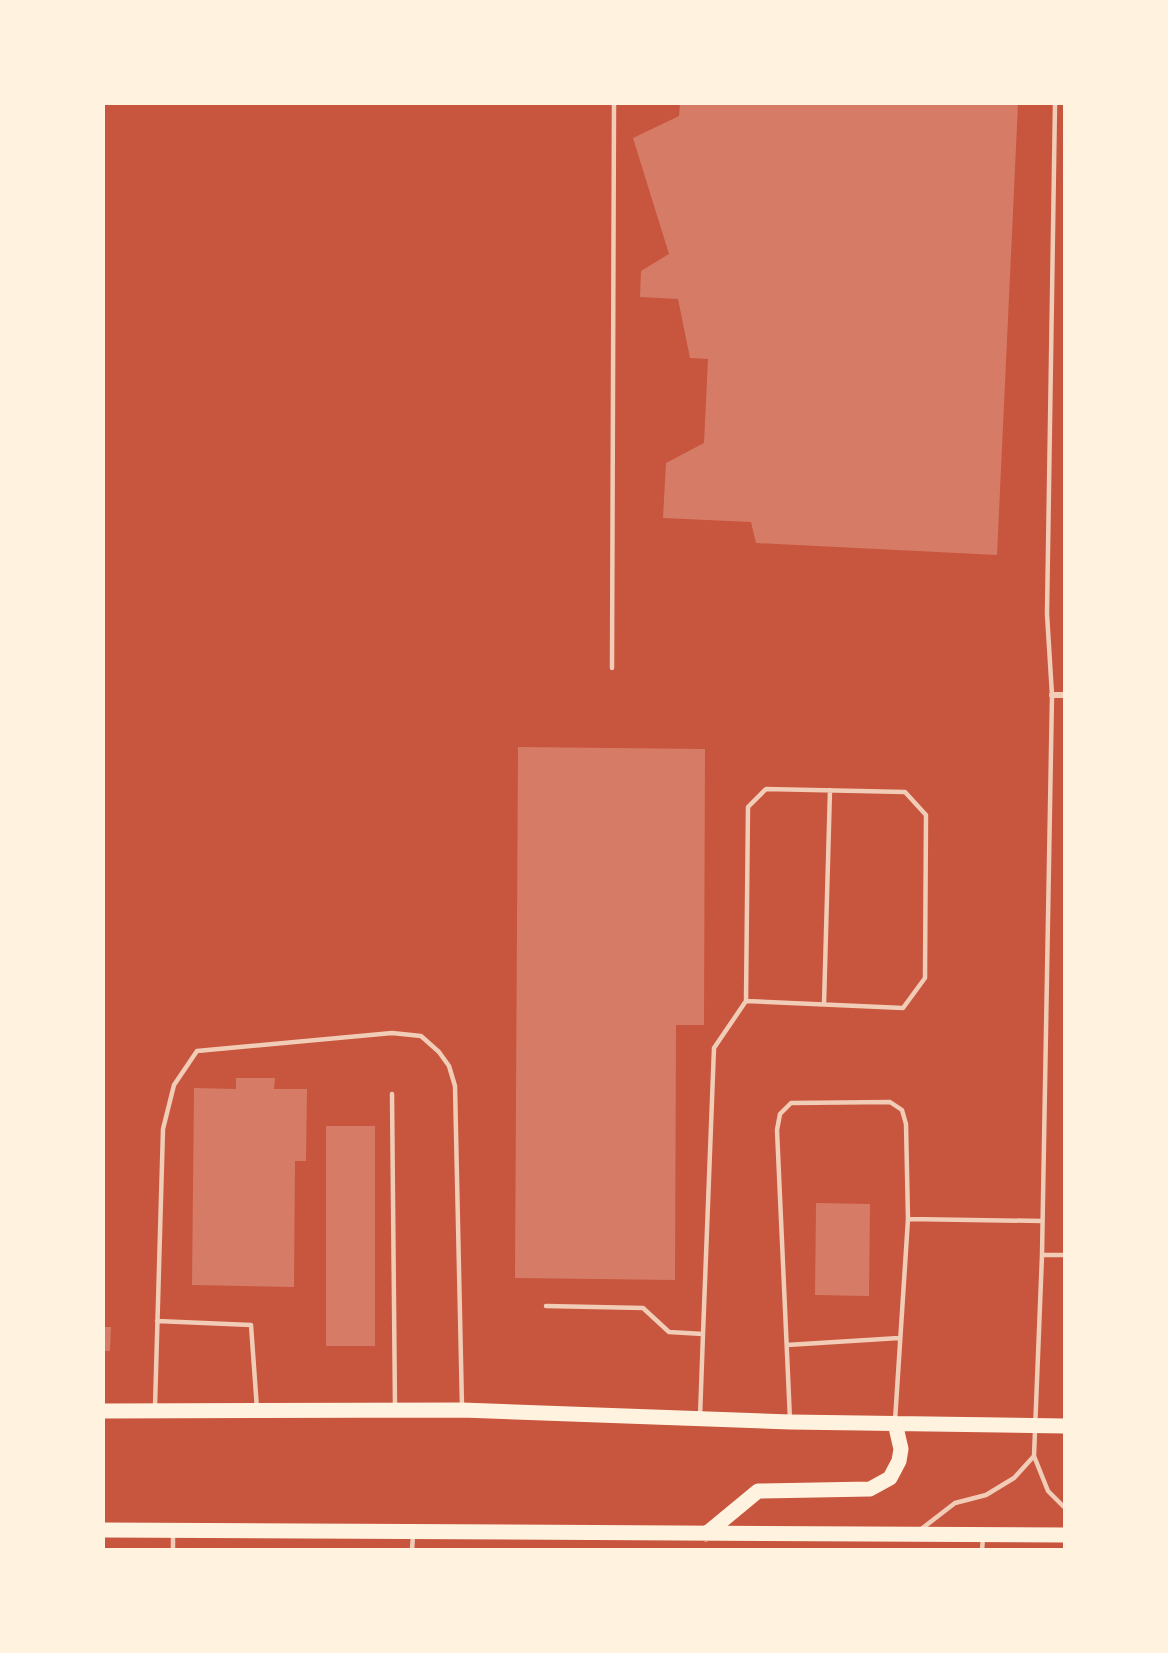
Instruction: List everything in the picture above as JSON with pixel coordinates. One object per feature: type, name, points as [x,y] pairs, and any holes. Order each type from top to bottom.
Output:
[{"type":"main road","points":[[104,1410],[462,1410],[790,1422],[1065,1425]]},
{"type":"main road","points":[[706,1534],[758,1491],[870,1489],[890,1478],[899,1461],[901,1449],[895,1423]]},
{"type":"main road","points":[[104,1530],[914,1535],[983,1542],[1065,1535]]},
{"type":"street","points":[[1052,695],[1065,695]]},
{"type":"lane","points":[[612,668],[614,104]]},
{"type":"lane","points":[[1055,104],[1047,614],[1052,695],[1042,1221],[1034,1456],[1048,1491],[1065,1507]]},
{"type":"lane","points":[[700,1418],[714,1048],[746,1001],[748,807],[766,789],[905,792],[926,815],[925,978],[903,1008],[746,1001]]},
{"type":"lane","points":[[824,1004],[831,790]]},
{"type":"lane","points":[[155,1411],[163,1129],[174,1085],[197,1051],[392,1033],[421,1036],[439,1052],[449,1066],[455,1086],[462,1410]]},
{"type":"lane","points":[[392,1094],[395,1410]]},
{"type":"lane","points":[[790,1422],[777,1130],[780,1114],[791,1103],[890,1102],[902,1110],[906,1124],[908,1219],[895,1423]]},
{"type":"lane","points":[[908,1219],[1042,1221]]},
{"type":"lane","points":[[1041,1255],[1065,1255]]},
{"type":"lane","points":[[546,1306],[643,1308],[669,1332],[703,1334]]},
{"type":"lane","points":[[158,1321],[251,1325],[257,1410]]},
{"type":"lane","points":[[787,1345],[899,1338]]},
{"type":"lane","points":[[914,1535],[955,1503],[986,1495],[1014,1478],[1034,1456]]},
{"type":"lane","points":[[173,1550],[174,1530]]},
{"type":"lane","points":[[412,1550],[413,1532]]},
{"type":"building","points":[[680,104],[1018,104],[997,555],[756,543],[751,522],[663,518],[666,463],[704,443],[708,359],[690,358],[678,299],[640,297],[641,271],[669,254],[633,138],[679,116]]},
{"type":"building","points":[[518,747],[705,749],[704,1025],[676,1025],[675,1280],[515,1278]]},
{"type":"building","points":[[236,1078],[275,1078],[274,1089],[307,1089],[306,1161],[295,1161],[294,1287],[192,1285],[194,1088],[236,1089]]},
{"type":"building","points":[[326,1126],[375,1126],[375,1346],[326,1346]]},
{"type":"building","points":[[816,1203],[870,1204],[869,1296],[815,1295]]},
{"type":"building","points":[[104,1327],[111,1327],[110,1351],[104,1351]]}]
